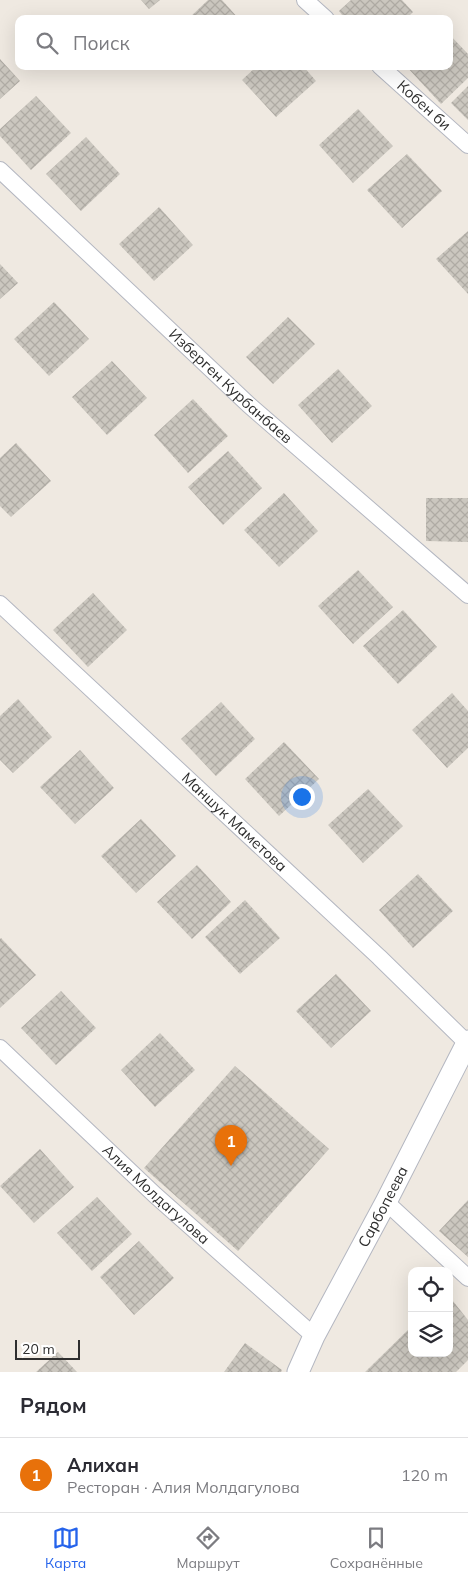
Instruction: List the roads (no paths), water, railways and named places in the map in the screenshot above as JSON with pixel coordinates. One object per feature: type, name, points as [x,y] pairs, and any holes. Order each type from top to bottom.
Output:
[{"type":"street","points":[[305,0],[322,15]]},
{"type":"street","name":"Кобен би","points":[[384,70],[468,145]]},
{"type":"street","name":"Изберген Курбанбаев","points":[[0,170],[249,405],[468,595]]},
{"type":"street","name":"Маншук Маметова","points":[[0,604],[468,1042]]},
{"type":"street","name":"Сарбопеева","points":[[298,1372],[314,1336],[386,1202],[468,1042]]},
{"type":"street","name":"Алия Молдагулова","points":[[0,1048],[155,1195],[314,1336]]},
{"type":"street","points":[[386,1202],[468,1278]]},
{"type":"place","name":"Алихан","points":[[231,1166]]}]
